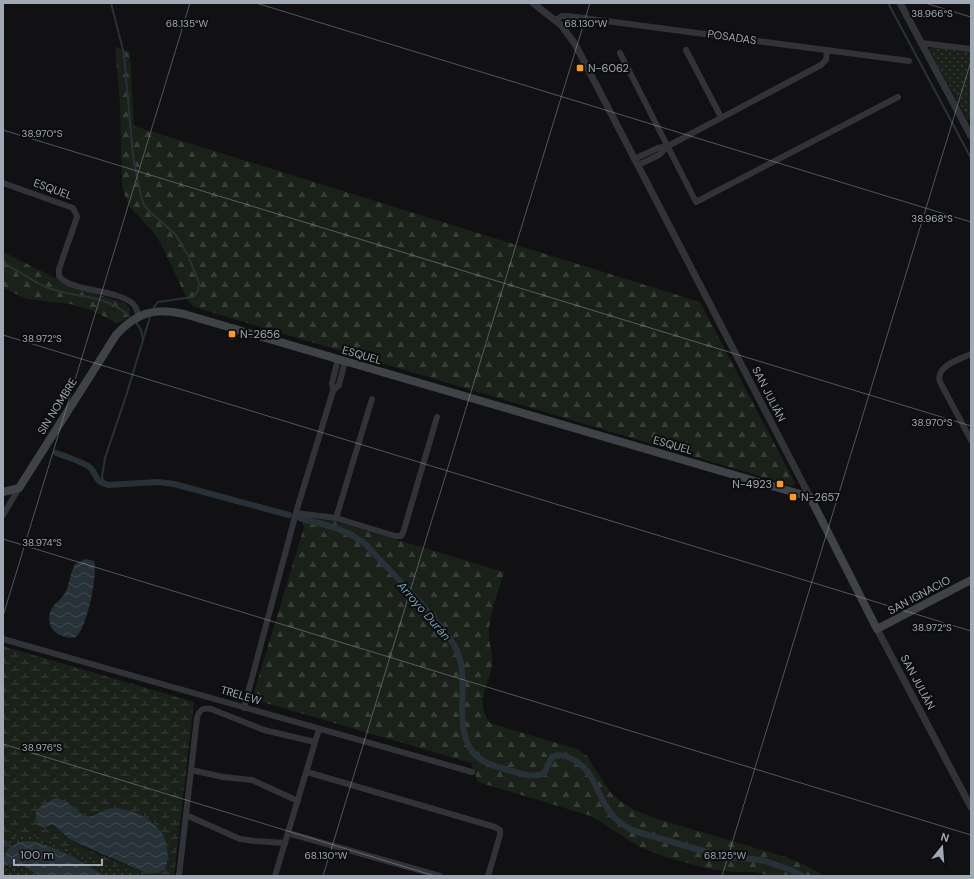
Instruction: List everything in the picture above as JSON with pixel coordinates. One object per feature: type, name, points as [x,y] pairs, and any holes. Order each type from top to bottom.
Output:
[{"type":"main road","name":"ESQUEL","points":[[139,316],[156,311],[174,312],[810,496]]},
{"type":"main road","name":"SIN NOMBRE","points":[[19,488],[110,343],[122,328],[139,316]]},
{"type":"main road","points":[[3,492],[19,488]]},
{"type":"main road","name":"SAN JULIÁN","points":[[810,496],[877,629]]},
{"type":"main road","name":"SAN IGNACIO","points":[[877,629],[971,580]]},
{"type":"street","name":"SAN JULIÁN","points":[[533,3],[567,31],[575,44],[810,496]]},
{"type":"street","points":[[900,3],[971,136]]},
{"type":"street","name":"POSADAS","points":[[555,20],[562,16],[568,16],[909,61]]},
{"type":"street","points":[[921,43],[971,49]]},
{"type":"street","points":[[686,50],[722,118]]},
{"type":"street","points":[[636,162],[658,148],[668,146],[821,65],[826,60],[827,50]]},
{"type":"street","points":[[620,53],[696,202],[898,97]]},
{"type":"street","name":"ESQUEL","points":[[3,183],[73,208],[76,212],[76,220],[58,273],[60,278],[78,286],[126,299],[135,306],[139,316]]},
{"type":"street","points":[[970,436],[940,382],[940,373],[945,367],[971,354]]},
{"type":"street","points":[[244,708],[296,513],[333,391],[339,385],[342,360]]},
{"type":"street","points":[[336,518],[372,399]]},
{"type":"street","points":[[296,513],[336,518],[395,536],[401,536],[437,417]]},
{"type":"street","name":"SIN NOMBRE","points":[[3,515],[19,488]]},
{"type":"street","name":"SAN JULIÁN","points":[[877,629],[971,808]]},
{"type":"street","name":"TRELEW","points":[[3,639],[472,772]]},
{"type":"street","points":[[179,876],[197,715],[200,710],[205,708],[211,709],[264,730],[315,742]]},
{"type":"street","points":[[275,876],[319,729]]},
{"type":"street","points":[[191,770],[217,776],[252,780],[298,801]]},
{"type":"street","points":[[306,772],[495,827],[500,830],[500,835],[488,876]]},
{"type":"street","points":[[186,814],[240,839],[285,843]]},
{"type":"street","points":[[288,833],[440,876]]},
{"type":"green space","points":[[115,47],[130,52],[134,126],[700,302],[795,483],[792,486],[194,307],[188,301],[155,234],[130,207],[125,196],[122,184],[120,103]]},
{"type":"green space","points":[[931,47],[971,51],[970,120],[967,119],[930,51]]},
{"type":"green space","points":[[3,252],[55,278],[65,285],[125,303],[130,308],[130,314],[125,319],[117,323],[91,310],[70,304],[27,299],[3,288]]},
{"type":"green space","points":[[300,518],[335,521],[504,572],[493,607],[489,628],[492,665],[484,694],[483,708],[490,723],[577,749],[587,756],[610,792],[620,801],[635,810],[654,818],[786,857],[825,876],[770,876],[756,872],[734,872],[709,869],[666,857],[640,847],[591,816],[478,782],[471,763],[252,699],[304,527]]},
{"type":"green space","points":[[3,646],[194,702],[174,876],[105,876],[3,858]],"holes":[[[61,798],[78,812],[89,817],[95,816],[109,809],[117,809],[130,811],[149,819],[157,827],[160,834],[168,862],[164,869],[155,873],[144,872],[87,849],[69,839],[55,827],[43,827],[42,805]]]},
{"type":"green space","points":[[24,835],[40,838],[145,876],[3,876],[3,846],[16,836]]},
{"type":"water","points":[[85,559],[94,561],[95,568],[93,589],[88,613],[80,632],[76,637],[72,638],[62,636],[52,628],[49,621],[50,613],[54,605],[65,593],[75,564]]},
{"type":"water","points":[[56,798],[64,801],[87,816],[94,816],[104,810],[115,808],[133,812],[148,819],[158,828],[167,847],[168,856],[164,870],[156,873],[144,872],[79,844],[68,838],[52,825],[43,827],[39,825],[36,821],[36,811],[42,805]]},
{"type":"water","points":[[24,841],[34,842],[55,849],[105,876],[40,876],[24,866],[11,864],[3,868],[5,853],[10,847]]},
{"type":"waterway","points":[[111,3],[124,54],[133,157],[141,196],[144,205],[150,212],[175,234],[188,255],[199,283],[198,291],[193,297],[158,302],[154,307]]},
{"type":"waterway","points":[[888,3],[971,158]]},
{"type":"waterway","points":[[3,263],[46,287],[68,294],[99,299],[119,308],[129,316]]},
{"type":"waterway","points":[[104,484],[102,477],[105,458],[150,317]]},
{"type":"waterway","points":[[136,322],[141,330],[143,339]]},
{"type":"waterway","name":"Arroyo Durán","points":[[56,453],[77,460],[88,466],[91,468],[97,479],[108,485],[158,482],[174,484],[289,515]]},
{"type":"waterway","name":"Arroyo Durán","points":[[300,518],[326,525],[350,534],[365,544],[447,634],[456,648],[461,664],[462,715],[466,740],[471,750],[480,759],[490,764],[526,775],[540,775],[544,773],[552,757],[559,755],[566,756],[578,762],[590,775],[605,805],[612,815],[634,831],[724,857],[765,861],[803,876]]},
{"type":"waterway","points":[[3,840],[13,848]]},
{"type":"place","name":"N-6062","points":[[580,68]]},
{"type":"place","name":"N-2656","points":[[232,334]]},
{"type":"place","name":"N-4923","points":[[780,484]]},
{"type":"place","name":"N-2657","points":[[793,497]]}]
